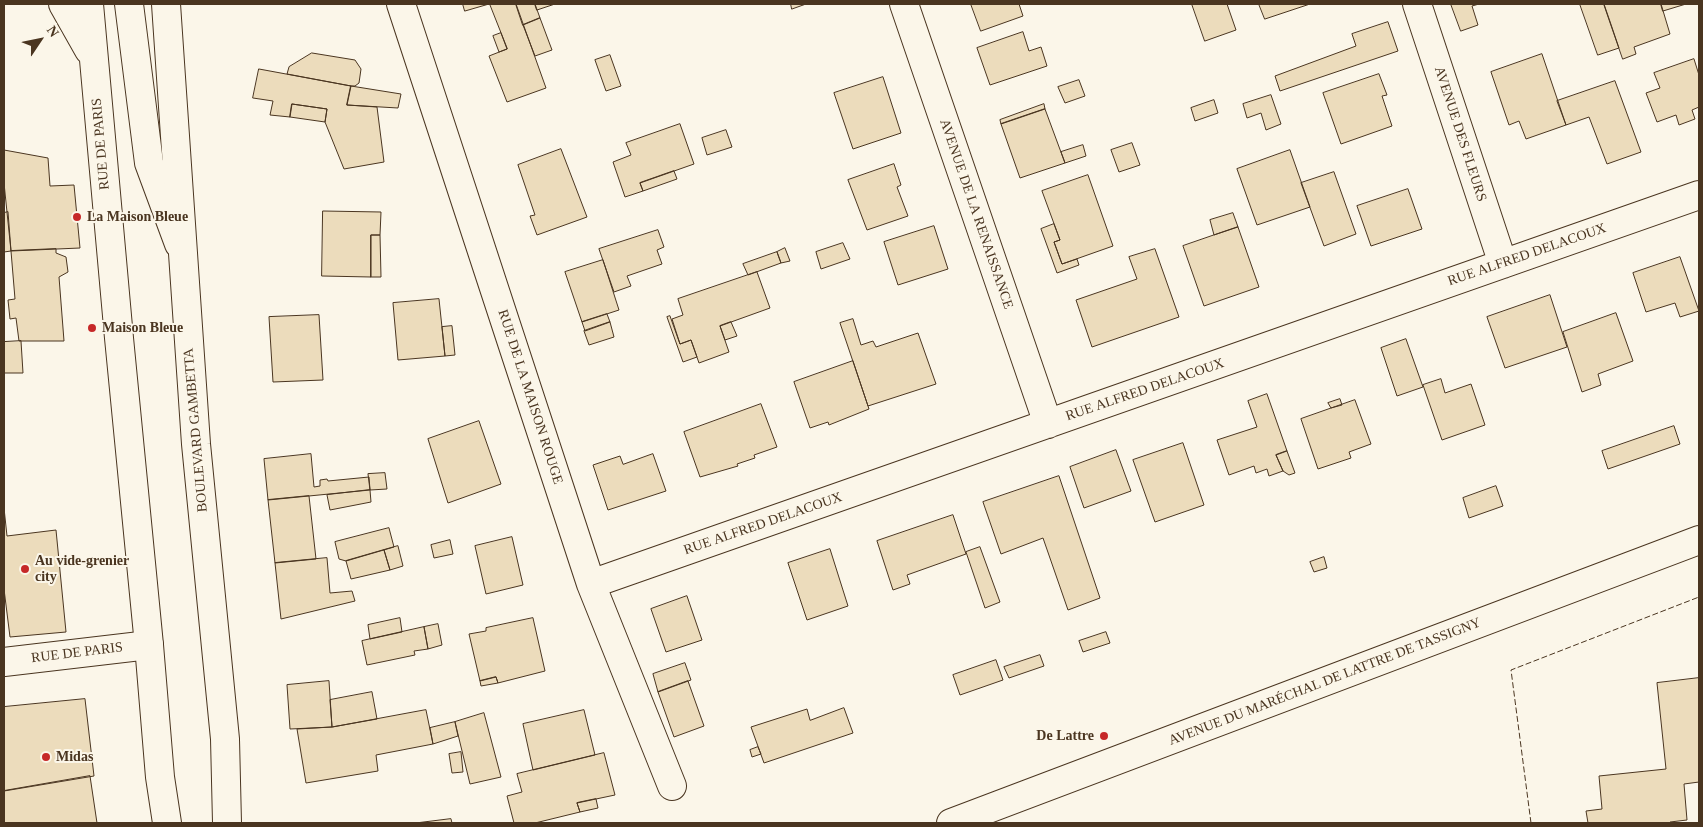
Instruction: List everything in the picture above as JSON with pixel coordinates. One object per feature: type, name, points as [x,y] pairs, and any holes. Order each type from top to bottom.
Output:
[{"type":"street","points":[[63,4],[94,58]]},
{"type":"street","name":"RUE DE PARIS","points":[[4,662],[150,645],[89,4]]},
{"type":"street","points":[[129,4],[149,163],[183,257]]},
{"type":"street","name":"BOULEVARD GAMBETTA","points":[[166,4],[196,444],[224,739],[227,823]]},
{"type":"street","name":"RUE DE LA MAISON ROUGE","points":[[401,4],[591,584],[672,786]]},
{"type":"street","name":"AVENUE DE LA RENAISSANCE","points":[[904,4],[1048,424]]},
{"type":"street","name":"AVENUE DES FLEURS","points":[[1417,4],[1503,264]]},
{"type":"street","name":"RUE ALFRED DELACOUX","points":[[591,584],[1699,195]]},
{"type":"street","name":"AVENUE DU MARÉCHAL DE LATTRE DE TASSIGNY","points":[[951,823],[1699,540]]},
{"type":"street","points":[[150,645],[160,777],[168,823]]},
{"type":"building","points":[[463,4],[489,4],[465,11]]},
{"type":"building","points":[[490,4],[516,4],[546,88],[507,102],[489,56],[507,49]]},
{"type":"building","points":[[516,4],[535,4],[540,18],[523,25]]},
{"type":"building","points":[[535,4],[555,4],[537,10]]},
{"type":"building","points":[[791,4],[806,4],[792,9]]},
{"type":"building","points":[[971,4],[1019,4],[1023,16],[981,31]]},
{"type":"building","points":[[1192,4],[1227,4],[1236,30],[1205,41]]},
{"type":"building","points":[[1259,4],[1310,4],[1265,19]]},
{"type":"building","points":[[1451,4],[1479,4],[1472,6],[1478,25],[1461,31]]},
{"type":"building","points":[[1580,4],[1604,4],[1619,48],[1598,55]]},
{"type":"building","points":[[1604,4],[1661,4],[1670,34],[1634,47],[1636,54],[1623,59]]},
{"type":"building","points":[[1661,4],[1686,4],[1663,11]]},
{"type":"building","points":[[540,18],[552,50],[535,56],[523,25]]},
{"type":"building","points":[[1388,22],[1398,51],[1280,91],[1275,76],[1356,46],[1352,34]]},
{"type":"building","points":[[1023,32],[1029,51],[1041,47],[1047,66],[990,85],[977,48]]},
{"type":"building","points":[[501,33],[507,49],[499,52],[493,36]]},
{"type":"building","points":[[312,53],[355,60],[361,69],[359,83],[351,86],[287,74],[289,67]]},
{"type":"building","points":[[1542,54],[1566,125],[1526,139],[1519,121],[1509,125],[1491,72]]},
{"type":"building","points":[[610,55],[621,86],[606,91],[595,60]]},
{"type":"building","points":[[1694,59],[1699,75],[1699,107],[1692,110],[1695,119],[1679,125],[1676,115],[1657,122],[1646,93],[1660,88],[1654,73]]},
{"type":"building","points":[[259,69],[351,86],[347,105],[377,107],[384,162],[344,169],[325,122],[327,109],[292,104],[290,117],[270,115],[273,101],[253,98]]},
{"type":"building","points":[[1379,74],[1387,95],[1382,96],[1392,126],[1341,144],[1323,93]]},
{"type":"building","points":[[883,77],[901,133],[853,149],[834,93]]},
{"type":"building","points":[[1079,80],[1085,96],[1065,103],[1058,87]]},
{"type":"building","points":[[1615,81],[1641,152],[1607,164],[1589,117],[1566,125],[1557,101]]},
{"type":"building","points":[[351,86],[401,94],[398,108],[347,105]]},
{"type":"building","points":[[1271,95],[1281,124],[1266,130],[1261,113],[1247,118],[1243,104]]},
{"type":"building","points":[[1214,100],[1218,113],[1195,121],[1191,108]]},
{"type":"building","points":[[292,104],[327,109],[325,122],[290,117]]},
{"type":"building","points":[[1044,104],[1045,109],[1001,124],[1000,120]]},
{"type":"building","points":[[1045,109],[1065,163],[1020,178],[1001,124]]},
{"type":"building","points":[[680,124],[694,164],[640,183],[643,191],[625,197],[613,162],[631,155],[626,143]]},
{"type":"building","points":[[726,130],[732,147],[707,155],[702,138]]},
{"type":"building","points":[[1132,143],[1140,165],[1119,172],[1111,150]]},
{"type":"building","points":[[1083,145],[1086,156],[1065,163],[1061,152]]},
{"type":"building","points":[[561,149],[587,217],[537,235],[530,216],[535,215],[518,165]]},
{"type":"building","points":[[4,150],[48,158],[50,186],[74,185],[80,248],[11,251],[4,183]]},
{"type":"building","points":[[1290,150],[1310,207],[1257,225],[1237,169]]},
{"type":"building","points":[[894,164],[901,185],[897,187],[908,216],[867,230],[848,180]]},
{"type":"building","points":[[674,171],[677,179],[643,191],[640,183]]},
{"type":"building","points":[[1334,172],[1356,234],[1324,246],[1301,183]]},
{"type":"building","points":[[1088,175],[1113,246],[1062,264],[1054,242],[1060,240],[1042,191]]},
{"type":"building","points":[[1408,189],[1422,229],[1371,246],[1357,206]]},
{"type":"building","points":[[323,211],[381,212],[380,235],[371,235],[371,277],[322,276]]},
{"type":"building","points":[[8,212],[11,251],[4,252],[4,213]]},
{"type":"building","points":[[1233,213],[1238,227],[1214,235],[1210,220]]},
{"type":"building","points":[[1054,224],[1060,240],[1054,242],[1062,264],[1077,259],[1079,265],[1057,273],[1041,229]]},
{"type":"building","points":[[934,226],[948,269],[898,285],[884,242]]},
{"type":"building","points":[[1238,227],[1259,287],[1204,306],[1183,246]]},
{"type":"building","points":[[658,230],[664,247],[657,250],[662,264],[627,276],[631,286],[614,292],[599,249]]},
{"type":"building","points":[[371,235],[380,235],[381,277],[371,277]]},
{"type":"building","points":[[843,243],[850,259],[821,269],[816,252]]},
{"type":"building","points":[[785,248],[790,261],[781,263],[777,252]]},
{"type":"building","points":[[56,249],[56,253],[66,257],[68,272],[59,277],[64,341],[19,341],[16,318],[10,319],[8,300],[15,299],[11,251]]},
{"type":"building","points":[[1155,249],[1179,317],[1092,347],[1076,300],[1137,279],[1129,257]]},
{"type":"building","points":[[777,252],[781,263],[748,275],[743,264]]},
{"type":"building","points":[[1680,257],[1699,311],[1680,317],[1675,303],[1646,312],[1633,273]]},
{"type":"building","points":[[603,260],[619,310],[582,322],[565,272]]},
{"type":"building","points":[[757,272],[770,308],[720,326],[729,352],[699,363],[691,340],[680,344],[672,319],[683,315],[678,299]]},
{"type":"building","points":[[1550,295],[1567,347],[1505,368],[1487,317]]},
{"type":"building","points":[[439,299],[445,356],[398,360],[393,303]]},
{"type":"building","points":[[1616,313],[1633,361],[1598,374],[1601,385],[1582,392],[1563,332]]},
{"type":"building","points":[[607,314],[610,322],[585,331],[582,322]]},
{"type":"building","points":[[319,315],[323,380],[273,382],[269,317]]},
{"type":"building","points":[[670,316],[680,344],[691,340],[697,357],[683,362],[667,317]]},
{"type":"building","points":[[853,319],[861,345],[873,341],[876,347],[918,333],[936,384],[868,406],[840,323]]},
{"type":"building","points":[[610,322],[614,337],[589,345],[584,331]]},
{"type":"building","points":[[731,322],[737,336],[725,340],[720,326]]},
{"type":"building","points":[[452,326],[455,355],[445,356],[442,327]]},
{"type":"building","points":[[1406,339],[1423,387],[1397,396],[1381,348]]},
{"type":"building","points":[[21,341],[23,373],[4,373],[4,342]]},
{"type":"building","points":[[853,361],[869,409],[829,425],[828,422],[810,428],[794,382]]},
{"type":"building","points":[[1441,379],[1445,393],[1471,384],[1485,425],[1442,440],[1423,385]]},
{"type":"building","points":[[1267,394],[1287,451],[1276,455],[1283,471],[1269,476],[1267,469],[1256,473],[1254,466],[1229,475],[1217,440],[1257,427],[1248,401]]},
{"type":"building","points":[[1340,399],[1342,405],[1331,408],[1328,403]]},
{"type":"building","points":[[1355,400],[1371,444],[1349,452],[1351,458],[1318,469],[1301,419]]},
{"type":"building","points":[[761,404],[777,447],[754,455],[755,458],[737,464],[738,466],[700,477],[684,432]]},
{"type":"building","points":[[479,421],[501,484],[448,503],[428,439]]},
{"type":"building","points":[[1674,426],[1680,444],[1608,469],[1602,451]]},
{"type":"building","points":[[1183,443],[1204,505],[1155,522],[1133,460]]},
{"type":"building","points":[[1116,450],[1131,491],[1084,508],[1070,467]]},
{"type":"building","points":[[1287,451],[1295,473],[1289,475],[1283,471],[1276,455]]},
{"type":"building","points":[[311,454],[314,487],[320,486],[320,480],[369,477],[370,490],[268,500],[264,459]]},
{"type":"building","points":[[653,454],[666,491],[608,510],[593,465],[620,456],[623,464]]},
{"type":"building","points":[[385,473],[387,489],[370,490],[368,474]]},
{"type":"building","points":[[1059,476],[1100,598],[1068,610],[1043,538],[1001,554],[983,502]]},
{"type":"building","points":[[1496,486],[1503,506],[1469,518],[1463,498]]},
{"type":"building","points":[[370,490],[371,502],[330,510],[327,495]]},
{"type":"building","points":[[309,496],[316,559],[275,563],[268,500]]},
{"type":"building","points":[[4,508],[7,536],[56,530],[66,632],[10,637],[4,589]]},
{"type":"building","points":[[953,515],[966,554],[907,575],[910,584],[893,590],[877,541]]},
{"type":"building","points":[[389,528],[394,547],[346,561],[339,559],[335,542]]},
{"type":"building","points":[[512,537],[523,585],[486,594],[475,546]]},
{"type":"building","points":[[450,540],[453,554],[434,558],[431,545]]},
{"type":"building","points":[[398,546],[403,566],[390,570],[384,550]]},
{"type":"building","points":[[980,547],[1000,602],[985,608],[966,552]]},
{"type":"building","points":[[830,549],[848,606],[807,620],[788,563]]},
{"type":"building","points":[[384,550],[390,570],[351,579],[346,561]]},
{"type":"building","points":[[1324,557],[1327,568],[1314,572],[1310,562]]},
{"type":"building","points":[[327,558],[330,593],[352,591],[355,601],[281,619],[275,563]]},
{"type":"building","points":[[687,596],[702,640],[666,652],[651,609]]},
{"type":"building","points":[[400,618],[402,632],[370,639],[368,625]]},
{"type":"building","points":[[533,618],[545,671],[498,683],[496,677],[480,681],[469,634],[486,631],[486,628]]},
{"type":"building","points":[[438,624],[442,645],[428,649],[424,627]]},
{"type":"building","points":[[424,627],[428,649],[414,651],[415,655],[367,665],[362,641]]},
{"type":"building","points":[[1106,632],[1110,643],[1083,652],[1079,641]]},
{"type":"building","points":[[1040,655],[1044,666],[1009,678],[1004,667]]},
{"type":"building","points":[[996,660],[1003,680],[960,695],[953,675]]},
{"type":"building","points":[[685,663],[691,680],[658,692],[653,674]]},
{"type":"building","points":[[496,677],[498,683],[481,686],[480,681]]},
{"type":"building","points":[[1699,678],[1699,782],[1684,784],[1687,820],[1670,823],[1588,823],[1586,811],[1602,809],[1599,776],[1666,769],[1657,683]]},
{"type":"building","points":[[329,681],[332,727],[290,729],[287,685]]},
{"type":"building","points":[[688,681],[704,726],[674,737],[658,692]]},
{"type":"building","points":[[372,692],[377,719],[332,727],[330,700]]},
{"type":"building","points":[[85,699],[94,776],[4,791],[4,707]]},
{"type":"building","points":[[844,708],[853,733],[764,763],[751,727],[807,709],[810,720]]},
{"type":"building","points":[[426,710],[433,744],[376,755],[378,771],[306,783],[297,729],[332,727]]},
{"type":"building","points":[[584,710],[595,755],[533,770],[523,724]]},
{"type":"building","points":[[484,713],[501,777],[470,784],[455,722]]},
{"type":"building","points":[[455,722],[458,736],[433,744],[430,728]]},
{"type":"building","points":[[758,747],[761,754],[752,757],[750,750]]},
{"type":"building","points":[[461,752],[463,772],[452,773],[449,754]]},
{"type":"building","points":[[604,753],[615,795],[577,803],[580,812],[535,823],[514,823],[507,796],[522,792],[517,774]]},
{"type":"building","points":[[90,776],[97,823],[4,823],[4,791]]},
{"type":"building","points":[[596,799],[598,808],[580,812],[577,803]]},
{"type":"building","points":[[451,819],[452,823],[416,823]]},
{"type":"fence","points":[[1531,823],[1511,670],[1699,597]]},
{"type":"place","name":"La Maison Bleue","points":[[77,217]]},
{"type":"place","name":"Maison Bleue","points":[[92,328]]},
{"type":"place","name":"Au vide-grenier city","points":[[25,569]]},
{"type":"place","name":"De Lattre","points":[[1104,736]]},
{"type":"place","name":"Midas","points":[[46,757]]}]
